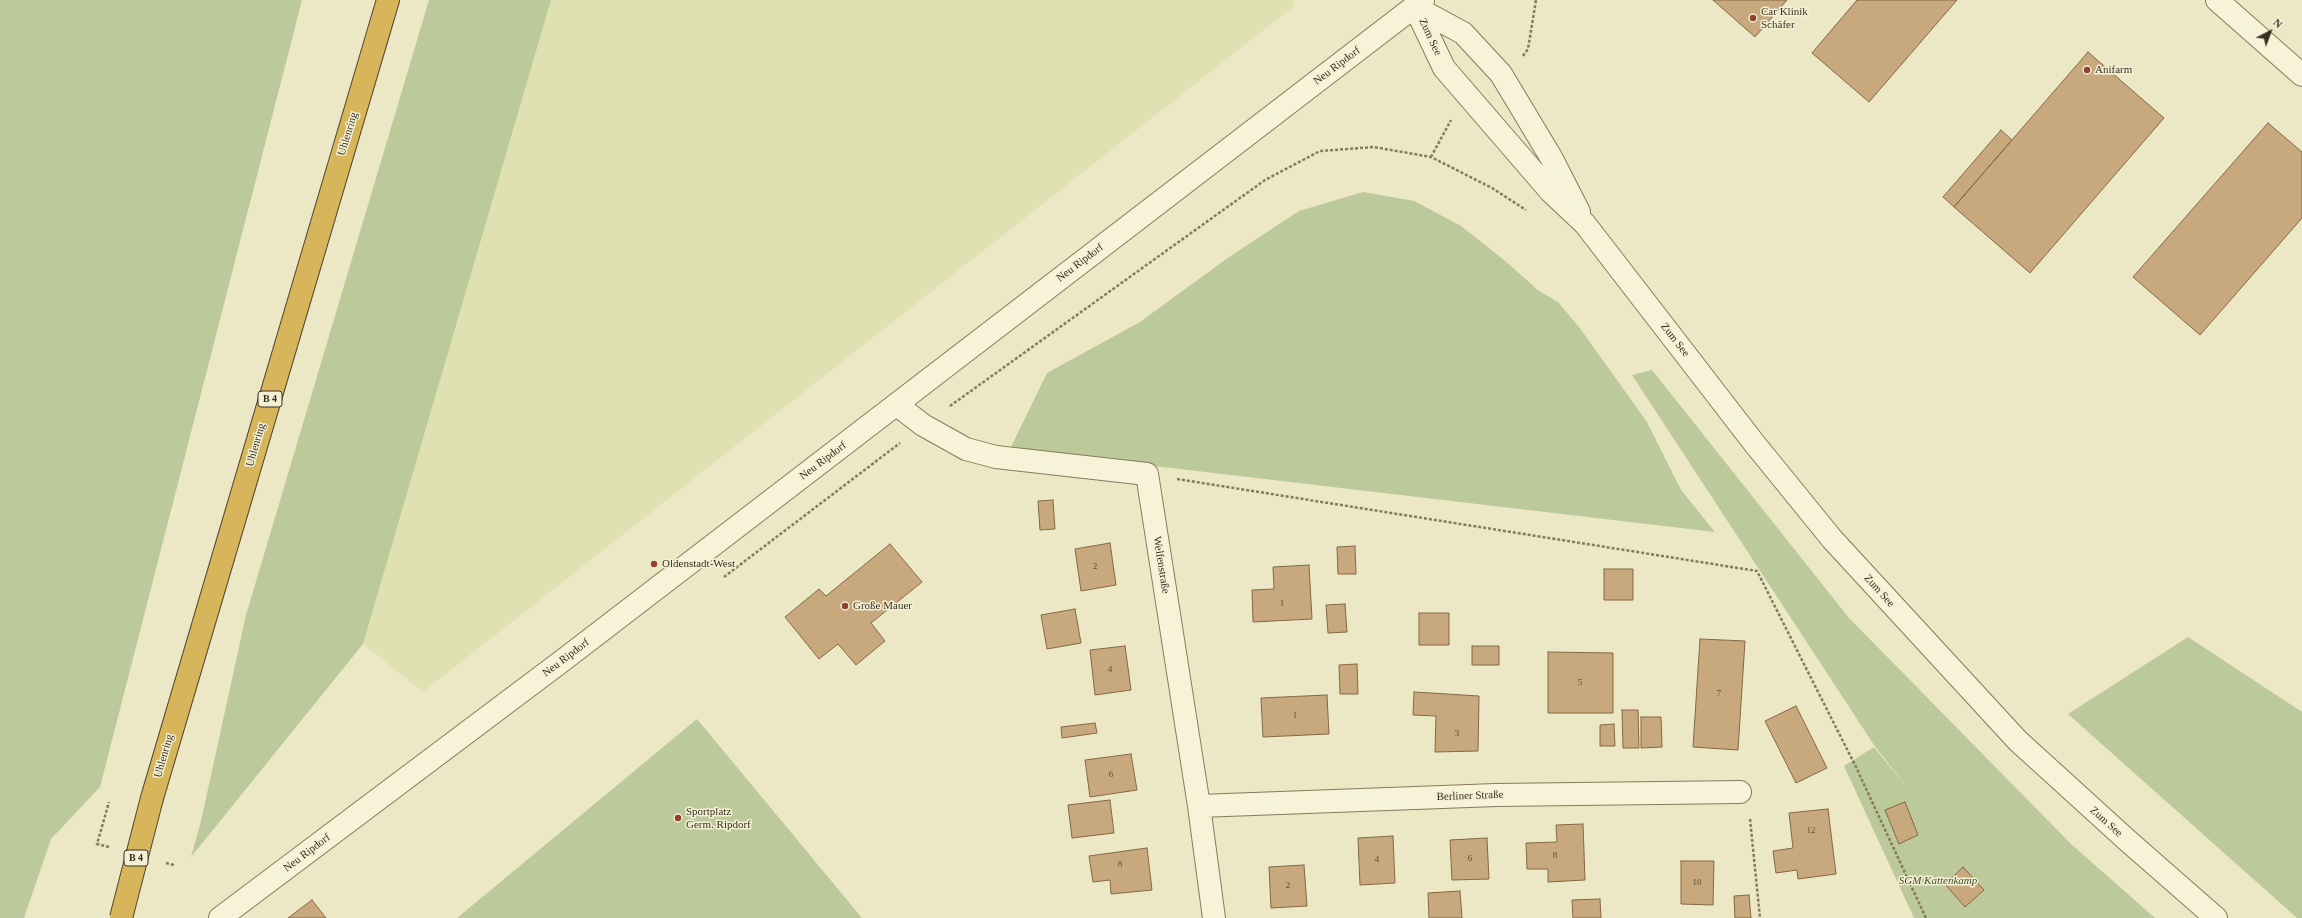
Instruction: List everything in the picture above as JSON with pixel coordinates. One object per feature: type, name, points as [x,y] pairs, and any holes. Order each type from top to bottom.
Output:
[{"type":"highway","name":"Uhlenring","points":[[120,918],[152,798],[388,0]]},
{"type":"street","points":[[2217,0],[2302,75]]},
{"type":"street","name":"Zum See","points":[[1419,3],[1463,33],[1501,74],[1552,158],[1586,224]]},
{"type":"street","name":"Zum See","points":[[1419,3],[1444,68],[1551,192],[1586,224],[1754,443],[1832,539],[1922,639],[2018,741],[2128,841],[2216,918]]},
{"type":"street","name":"Neu Ripdorf","points":[[220,918],[566,658],[1419,3]]},
{"type":"street","points":[[897,405],[924,425],[966,448],[996,457],[1147,474]]},
{"type":"street","name":"Welfenstraße","points":[[1147,474],[1199,806],[1214,918]]},
{"type":"street","name":"Berliner Straße","points":[[1199,806],[1496,795],[1740,792]]},
{"type":"path","points":[[1501,74],[1518,65],[1528,49],[1536,0]]},
{"type":"path","points":[[924,425],[1265,180],[1320,151],[1374,146],[1431,157]]},
{"type":"path","points":[[1147,474],[1756,571],[1855,765],[1926,918]]},
{"type":"path","points":[[1740,792],[1749,811],[1760,918]]},
{"type":"path","points":[[97,844],[109,802]]},
{"type":"green space","points":[[0,0],[302,0],[100,787],[51,839],[24,918],[0,918]]},
{"type":"green space","points":[[429,0],[551,0],[363,644],[191,857],[201,821],[246,615]]},
{"type":"green space","points":[[551,0],[1294,0],[1294,6],[423,692],[363,644]]},
{"type":"green space","points":[[1363,192],[1414,201],[1461,226],[1504,260],[1539,291],[1558,302],[1579,327],[1647,422],[1681,490],[1715,532],[1010,449],[1047,373],[1140,322],[1229,257],[1299,211]]},
{"type":"green space","name":"SGM Kattenkamp","points":[[1652,370],[1849,618],[2071,844],[2155,918],[1914,918],[1844,766],[1874,747],[1912,794],[1874,745],[1632,375]]},
{"type":"green space","points":[[2188,637],[2302,712],[2302,918],[2297,918],[2068,714]]},
{"type":"green space","name":"Sportplatz Germ. Ripdorf","points":[[697,719],[862,918],[457,918]]},
{"type":"building","name":"Car Klinik Schäfer","points":[[1713,0],[1787,0],[1755,37]]},
{"type":"building","points":[[1857,0],[1957,0],[1869,102],[1812,53]]},
{"type":"building","points":[[2088,52],[2164,118],[2030,273],[1954,207]]},
{"type":"building","points":[[2268,123],[2302,152],[2302,218],[2200,335],[2133,277]]},
{"type":"building","points":[[2001,130],[2012,140],[1954,207],[1943,197]]},
{"type":"building","points":[[1053,500],[1055,529],[1040,530],[1038,501]]},
{"type":"building","points":[[1110,543],[1116,585],[1081,591],[1075,549]]},
{"type":"building","name":"Große Mauer","points":[[890,544],[922,582],[871,623],[885,641],[856,665],[838,644],[819,659],[785,617],[819,589],[826,596]]},
{"type":"building","points":[[1355,546],[1356,574],[1338,574],[1337,547]]},
{"type":"building","points":[[1309,565],[1312,619],[1253,622],[1252,590],[1274,589],[1273,567]]},
{"type":"building","points":[[1604,569],[1633,569],[1633,600],[1604,600]]},
{"type":"building","points":[[1345,604],[1347,632],[1328,633],[1326,605]]},
{"type":"building","points":[[1075,609],[1081,643],[1047,649],[1041,615]]},
{"type":"building","points":[[1419,613],[1449,613],[1449,645],[1419,645]]},
{"type":"building","points":[[1700,639],[1745,641],[1738,750],[1693,747]]},
{"type":"building","points":[[1125,646],[1131,690],[1095,695],[1090,650]]},
{"type":"building","points":[[1472,646],[1499,646],[1499,665],[1472,665]]},
{"type":"building","points":[[1548,652],[1613,653],[1613,713],[1548,713]]},
{"type":"building","points":[[1357,664],[1358,694],[1340,694],[1339,665]]},
{"type":"building","points":[[1414,692],[1479,696],[1478,751],[1435,752],[1436,716],[1413,715]]},
{"type":"building","points":[[1327,695],[1329,734],[1263,737],[1261,698]]},
{"type":"building","points":[[1796,706],[1827,768],[1796,783],[1765,721]]},
{"type":"building","points":[[1622,710],[1638,710],[1639,748],[1623,748]]},
{"type":"building","points":[[1641,717],[1661,717],[1662,747],[1641,748]]},
{"type":"building","points":[[1095,723],[1097,733],[1062,738],[1061,727]]},
{"type":"building","points":[[1614,724],[1615,746],[1600,746],[1600,725]]},
{"type":"building","points":[[1131,754],[1137,790],[1090,797],[1085,760]]},
{"type":"building","points":[[1110,800],[1114,833],[1072,838],[1068,805]]},
{"type":"building","points":[[1905,802],[1918,835],[1899,844],[1885,810]]},
{"type":"building","points":[[1828,809],[1836,874],[1798,879],[1797,870],[1776,873],[1773,851],[1793,848],[1789,813]]},
{"type":"building","points":[[1583,824],[1585,880],[1548,882],[1548,869],[1527,869],[1526,843],[1557,842],[1556,825]]},
{"type":"building","points":[[1393,836],[1395,883],[1360,885],[1358,838]]},
{"type":"building","points":[[1487,838],[1489,879],[1452,880],[1450,840]]},
{"type":"building","points":[[1147,848],[1152,890],[1111,894],[1110,880],[1093,882],[1089,856]]},
{"type":"building","points":[[1681,861],[1714,861],[1713,905],[1681,904]]},
{"type":"building","points":[[1304,865],[1307,906],[1271,908],[1269,867]]},
{"type":"building","points":[[1963,867],[1984,890],[1965,907],[1945,884]]},
{"type":"building","points":[[1460,891],[1462,918],[1429,918],[1428,893]]},
{"type":"building","points":[[1749,895],[1751,918],[1735,918],[1734,896]]},
{"type":"building","points":[[1600,899],[1601,918],[1573,918],[1572,900]]},
{"type":"building","points":[[312,900],[326,918],[288,918]]},
{"type":"place","name":"Car Klinik Schäfer","points":[[1753,18]]},
{"type":"place","name":"Anifarm","points":[[2087,70]]},
{"type":"place","name":"Oldenstadt-West","points":[[654,564]]},
{"type":"place","name":"Große Mauer","points":[[845,606]]},
{"type":"place","name":"Sportplatz Germ. Ripdorf","points":[[678,818]]}]
